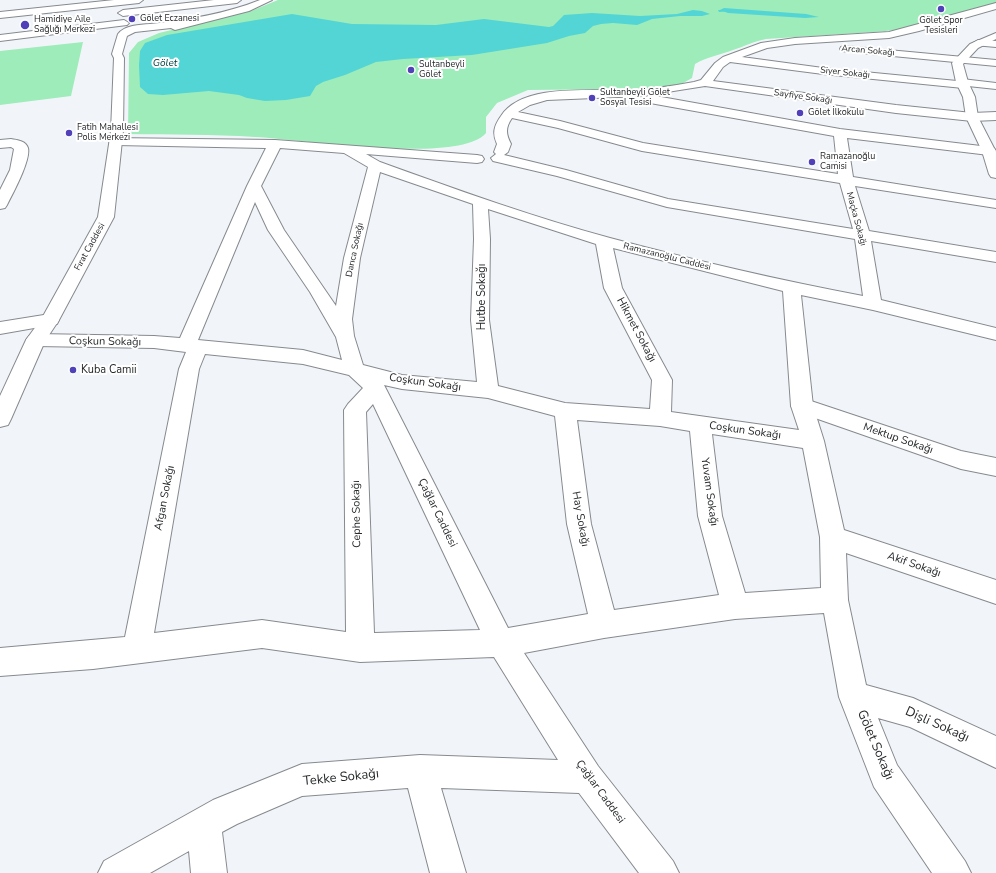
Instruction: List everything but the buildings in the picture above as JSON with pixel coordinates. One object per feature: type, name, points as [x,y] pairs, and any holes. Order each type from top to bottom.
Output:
[{"type":"street","points":[[46,10],[51,0]]},
{"type":"street","points":[[0,15],[139,0]]},
{"type":"street","points":[[124,13],[237,0]]},
{"type":"street","points":[[123,1],[124,29],[126,36],[132,36],[140,31],[190,23],[246,9],[268,0]]},
{"type":"street","points":[[489,149],[508,114],[521,104],[538,99],[565,96],[674,90],[705,83],[719,65],[727,59],[774,43],[889,35],[916,29],[996,6]]},
{"type":"street","points":[[0,38],[28,34],[124,29]]},
{"type":"street","name":"Fırat Caddesi","points":[[0,419],[36,340],[50,320],[106,217],[116,141],[119,58],[117,54],[124,29]]},
{"type":"street","points":[[119,58],[140,31]]},
{"type":"street","points":[[0,34],[11,32],[28,34]]},
{"type":"street","points":[[996,36],[978,43],[967,51],[962,59],[957,63],[962,83],[969,97],[972,117],[989,151],[996,174]]},
{"type":"street","name":"Arcan Sokağı","points":[[774,43],[996,63]]},
{"type":"street","points":[[978,43],[996,44]]},
{"type":"street","name":"Siyer Sokağı","points":[[727,59],[823,71],[996,86]]},
{"type":"street","name":"Sayfiye Sokağı","points":[[705,83],[833,101],[972,117],[996,116]]},
{"type":"street","points":[[621,94],[840,133],[989,151]]},
{"type":"street","points":[[969,97],[989,97]]},
{"type":"street","points":[[508,114],[560,125],[642,147],[996,204]]},
{"type":"street","name":"Maçka Sokağı","points":[[840,133],[846,180],[862,234],[873,304]]},
{"type":"street","points":[[116,141],[275,144],[434,155],[489,149],[543,168],[667,203],[996,257]]},
{"type":"street","points":[[0,144],[14,143],[18,144],[21,148],[18,166],[0,205]]},
{"type":"street","points":[[275,144],[254,186],[276,230],[319,292],[346,337],[355,370]]},
{"type":"street","name":"Ramazanoğlu Caddesi","points":[[347,149],[375,165],[480,202],[603,241],[791,288],[873,304],[996,334]]},
{"type":"street","name":"Darıca Sokağı","points":[[346,337],[343,319],[352,258],[375,165]]},
{"type":"street","name":"Afgan Sokağı","points":[[137,650],[192,346],[254,186]]},
{"type":"street","name":"Hutbe Sokağı","points":[[480,202],[482,239],[480,320],[488,391]]},
{"type":"street","name":"Hikmet Sokağı","points":[[603,241],[613,288],[662,380],[660,418]]},
{"type":"street","name":"Gölet Sokağı","points":[[791,288],[802,406],[813,441],[833,537],[835,600],[854,697],[885,776],[953,873]]},
{"type":"street","points":[[0,328],[50,320]]},
{"type":"street","name":"Coşkun Sokağı","points":[[36,340],[154,342],[303,357],[402,382],[488,391],[565,411],[660,418],[813,441]]},
{"type":"street","name":"Çağlar Caddesi","points":[[355,370],[376,388],[501,643],[587,776],[661,873]]},
{"type":"street","name":"Cephe Sokağı","points":[[360,648],[355,410],[376,388]]},
{"type":"street","name":"Mektup Sokağı","points":[[802,406],[961,460],[996,467]]},
{"type":"street","name":"Hay Sokağı","points":[[565,411],[579,524],[604,625]]},
{"type":"street","name":"Yuvam Sokağı","points":[[700,424],[710,516],[735,606]]},
{"type":"street","name":"Akif Sokağı","points":[[833,537],[996,592]]},
{"type":"street","points":[[0,662],[137,650],[262,634],[360,648],[501,643],[604,625],[735,606],[835,600]]},
{"type":"street","name":"Dişli Sokağı","points":[[854,697],[913,713],[996,752]]},
{"type":"street","points":[[420,771],[448,873]]},
{"type":"street","name":"Tekke Sokağı","points":[[116,873],[225,812],[302,780],[420,771],[587,776]]},
{"type":"street","points":[[204,824],[209,873]]},
{"type":"green space","name":"Sultanbeyli Gölet","points":[[278,0],[996,0],[996,3],[907,29],[766,39],[754,42],[695,64],[692,78],[678,86],[631,92],[627,89],[528,90],[497,103],[486,117],[486,133],[470,142],[445,147],[413,149],[377,148],[239,136],[128,134],[129,53],[138,42],[159,33],[251,11]]},
{"type":"green space","points":[[83,42],[71,96],[0,105],[0,51]]},
{"type":"water","points":[[724,8],[806,14],[819,17],[805,18],[728,13],[720,10]]},
{"type":"water","name":"Gölet","points":[[693,10],[710,14],[702,16],[680,16],[652,19],[637,25],[613,23],[601,24],[593,26],[585,33],[547,43],[472,55],[376,62],[345,75],[323,82],[316,86],[310,96],[286,100],[265,101],[239,95],[209,91],[163,95],[148,94],[140,87],[140,51],[145,43],[167,35],[292,14],[352,24],[436,25],[484,19],[549,27],[553,26],[564,15],[592,13],[640,16],[677,14]]},
{"type":"waterway","points":[[719,11],[730,11]]},
{"type":"place","name":"Gölet Spor Tesisleri","points":[[941,9]]},
{"type":"place","name":"Gölet Eczanesi","points":[[132,19]]},
{"type":"place","name":"Hamidiye Aile Sağlığı Merkezi","points":[[25,25]]},
{"type":"place","name":"Sultanbeyli Gölet","points":[[411,70]]},
{"type":"place","name":"Sultanbeyli Gölet Sosyal Tesisi","points":[[592,98]]},
{"type":"place","name":"Gölet İlkokulu","points":[[800,113]]},
{"type":"place","name":"Fatih Mahallesi Polis Merkezi","points":[[69,133]]},
{"type":"place","name":"Ramazanoğlu Camisi","points":[[812,162]]},
{"type":"place","name":"Kuba Camii","points":[[73,370]]}]
